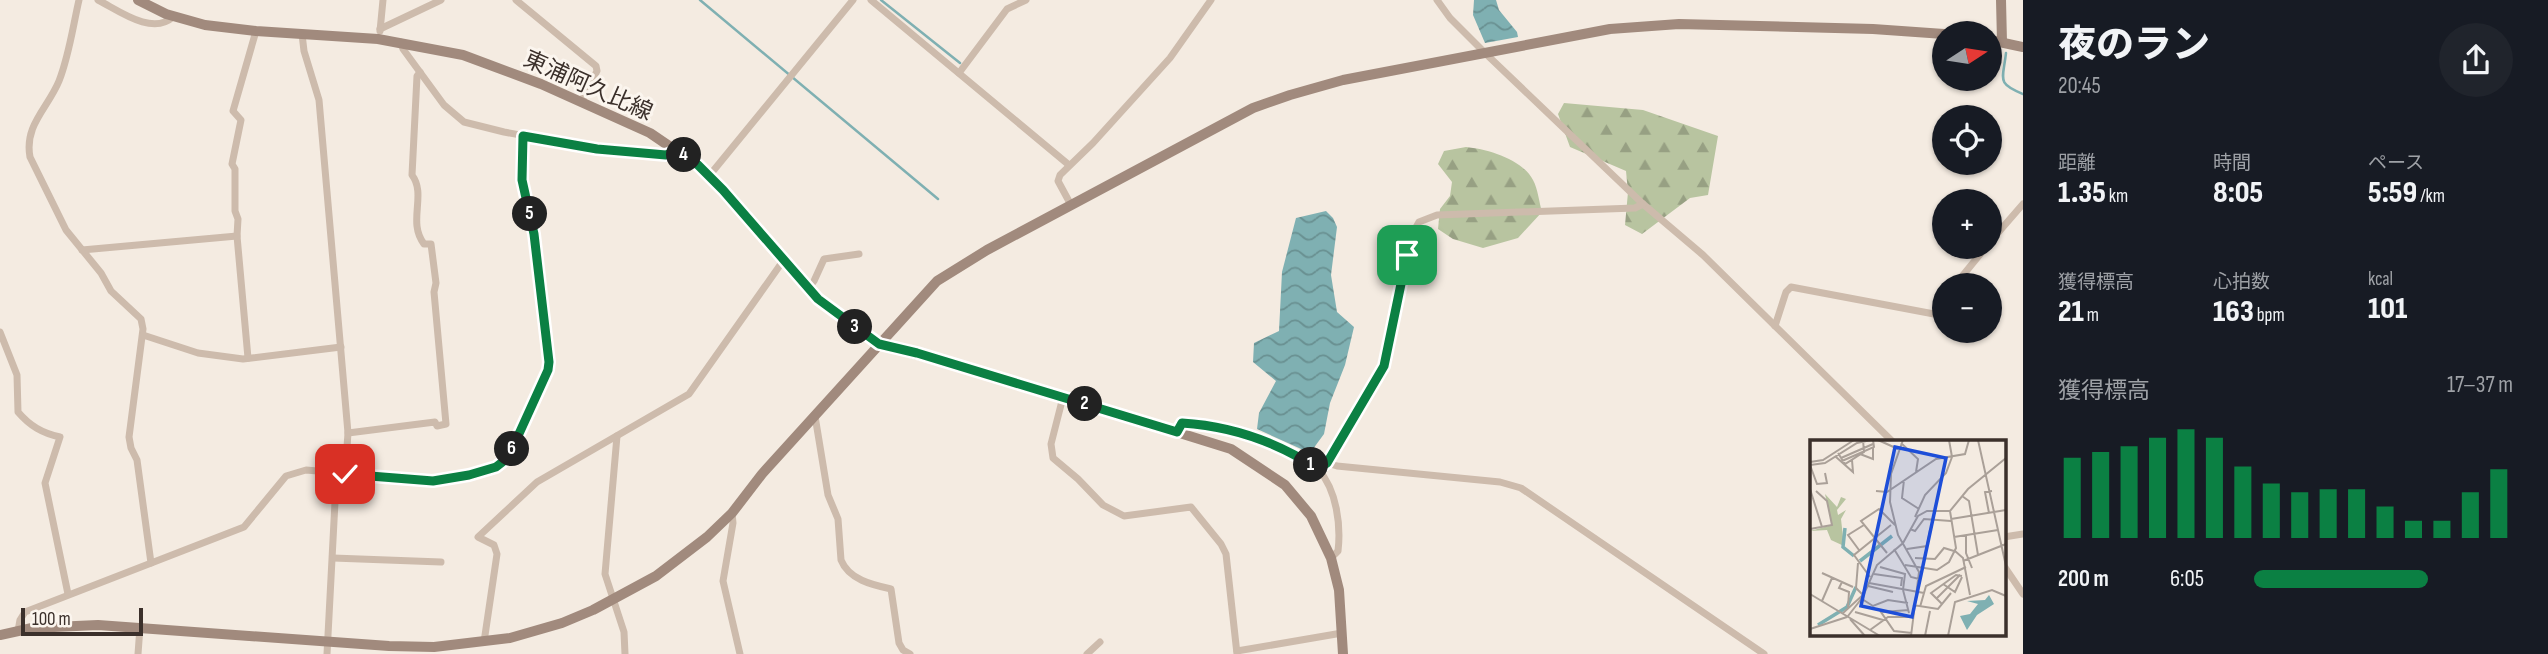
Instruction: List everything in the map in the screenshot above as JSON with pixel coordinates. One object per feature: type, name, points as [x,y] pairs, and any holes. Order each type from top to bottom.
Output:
[{"type":"street","points":[[79,0],[58,83],[33,123],[28,148],[59,219],[101,273],[111,291],[141,318],[143,335],[129,437],[137,460],[150,563]]},
{"type":"street","points":[[98,0],[132,18],[154,23],[166,23],[173,17]]},
{"type":"street","name":"東浦阿久比線","points":[[138,0],[173,17],[205,25],[302,34],[379,34],[401,42],[483,61],[639,128],[677,150],[709,176],[742,210],[808,289],[829,309],[879,344],[917,353],[1231,449],[1285,485],[1311,516],[1331,558],[1339,590],[1343,654]]},
{"type":"street","points":[[379,34],[383,0]]},
{"type":"street","points":[[379,34],[441,0]]},
{"type":"street","points":[[516,0],[596,66],[597,71],[581,102]]},
{"type":"street","points":[[709,176],[853,0]]},
{"type":"street","points":[[871,0],[1069,165]]},
{"type":"street","points":[[959,74],[1007,9],[1026,0]]},
{"type":"street","points":[[1071,205],[1058,181],[1069,165],[1093,143],[1170,58],[1211,0]]},
{"type":"street","points":[[1437,0],[1450,18],[1485,53],[1643,204],[1703,255],[1891,440]]},
{"type":"street","points":[[2001,0],[2002,21]]},
{"type":"street","points":[[0,635],[62,625],[140,627],[434,651],[510,638],[562,623],[614,600],[656,576],[707,537],[732,513],[762,474],[916,302],[954,268],[1253,108],[1290,94],[1343,80],[1610,29],[1679,24],[1932,33]]},
{"type":"street","points":[[248,358],[237,236],[238,219],[234,211],[235,169],[232,164],[241,120],[233,111],[256,31]]},
{"type":"street","points":[[302,34],[318,100],[348,433],[345,474],[338,487],[335,502],[330,641],[327,654]]},
{"type":"street","points":[[401,42],[403,49],[444,106],[457,118],[471,125],[597,149],[666,155],[677,150]]},
{"type":"street","points":[[2002,42],[2023,47]]},
{"type":"street","points":[[348,433],[435,422],[437,426],[446,424],[431,244],[424,244],[416,234],[418,183],[412,175],[417,76],[420,72]]},
{"type":"street","points":[[18,631],[25,611],[244,527],[286,476],[306,470],[446,481],[496,467],[505,460],[548,370],[549,362],[534,234],[522,180],[523,136]]},
{"type":"street","points":[[1318,469],[1327,463],[1384,366],[1409,240],[1419,222],[1437,215],[1635,208],[1643,204]]},
{"type":"street","points":[[2002,228],[2023,204]]},
{"type":"street","points":[[82,250],[237,236]]},
{"type":"street","points":[[808,289],[824,259],[859,254]]},
{"type":"street","points":[[1965,273],[1976,259]]},
{"type":"street","points":[[484,642],[498,554],[494,545],[478,537],[537,482],[689,394],[783,261]]},
{"type":"street","points":[[1775,326],[1786,292],[1791,287],[1932,314]]},
{"type":"street","points":[[0,332],[18,375],[18,412],[29,425],[60,437],[45,483],[68,594]]},
{"type":"street","points":[[143,335],[198,354],[248,358],[341,347]]},
{"type":"street","points":[[1063,397],[1051,444],[1053,458],[1057,463],[1078,479],[1103,505],[1124,516],[1191,508],[1221,544],[1226,554],[1237,653],[1342,633]]},
{"type":"street","points":[[815,416],[826,486],[838,519],[843,566],[863,581],[891,589],[899,643],[910,654]]},
{"type":"street","points":[[1177,432],[1182,423],[1236,430],[1300,457],[1318,469],[1332,492],[1340,534],[1338,551],[1331,558]]},
{"type":"street","points":[[617,436],[605,574],[624,632],[625,654]]},
{"type":"street","points":[[1327,463],[1500,482],[1521,488],[1764,654]]},
{"type":"street","points":[[732,513],[733,523],[723,581],[740,654]]},
{"type":"street","points":[[333,558],[441,562]]},
{"type":"street","points":[[2006,569],[2023,594]]},
{"type":"street","points":[[138,654],[140,627]]},
{"type":"street","points":[[1087,654],[1100,642]]},
{"type":"green space","points":[[1564,103],[1643,110],[1718,136],[1708,195],[1690,198],[1642,234],[1625,225],[1628,192],[1626,171],[1570,147],[1558,114]]},
{"type":"green space","points":[[1466,147],[1484,150],[1513,161],[1533,180],[1542,212],[1518,238],[1483,248],[1453,239],[1438,229],[1440,209],[1450,196],[1452,182],[1438,164],[1444,151]]},
{"type":"water","points":[[1474,0],[1496,0],[1499,10],[1518,37],[1485,43],[1473,15]]},
{"type":"water","points":[[1326,211],[1337,227],[1331,275],[1337,312],[1354,327],[1345,365],[1330,403],[1324,434],[1310,453],[1257,429],[1259,413],[1276,381],[1253,362],[1254,343],[1279,331],[1282,272],[1296,218]]},
{"type":"waterway","points":[[700,0],[938,199]]},
{"type":"waterway","points":[[881,0],[960,63]]},
{"type":"waterway","points":[[2006,53],[2003,79],[2009,87],[2023,94]]},
{"type":"route","points":[[345,474],[446,481],[496,467],[505,460],[513,447],[548,370],[549,362],[534,234],[522,180],[523,136],[597,149],[666,155],[677,150],[698,165],[742,210],[818,299],[879,344],[917,353],[1177,432],[1182,423],[1236,430],[1300,457],[1318,469],[1327,463],[1384,366],[1407,255]]}]
